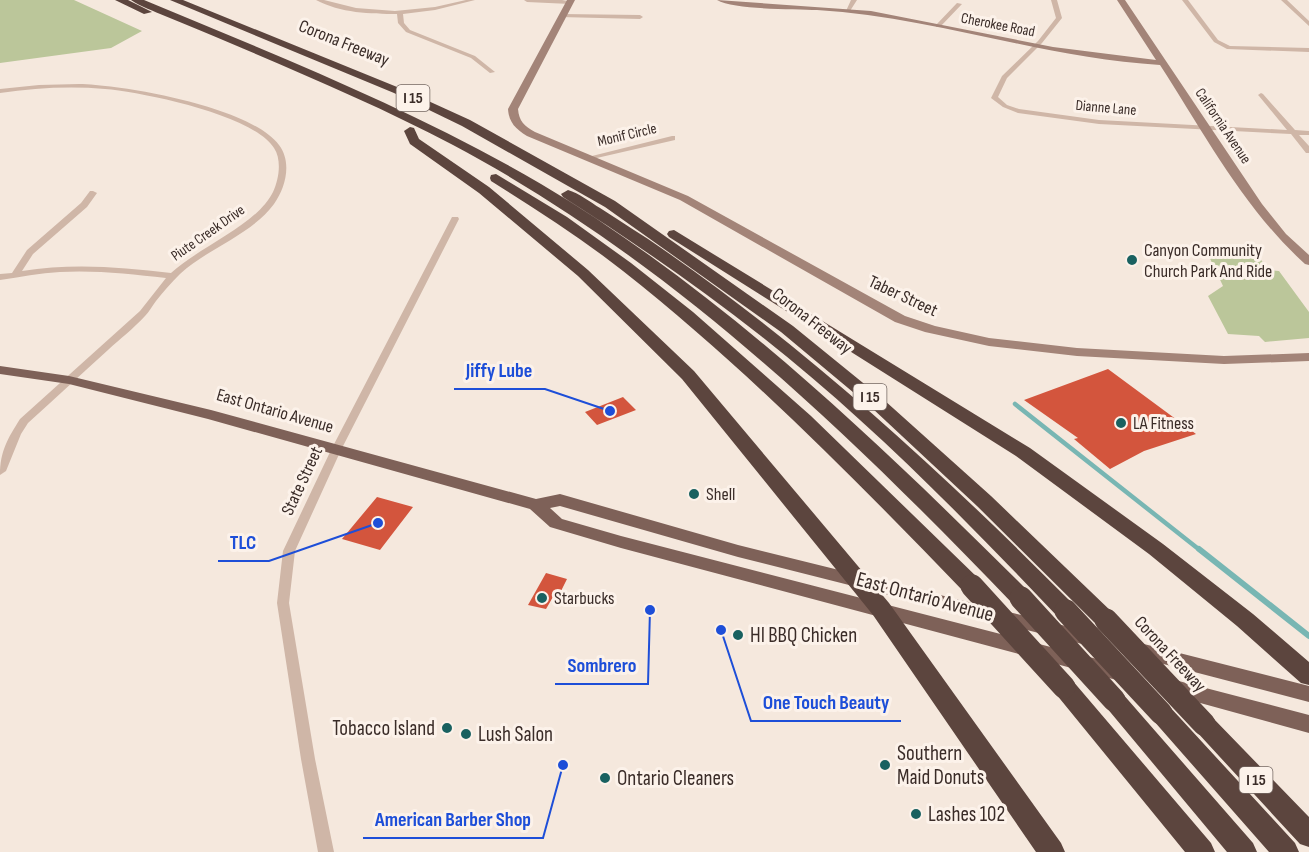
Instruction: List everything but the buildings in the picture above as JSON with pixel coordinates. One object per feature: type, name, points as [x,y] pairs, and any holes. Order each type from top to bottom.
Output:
[{"type":"highway","points":[[109,0],[170,22]]},
{"type":"highway","name":"I 15","points":[[120,0],[410,130],[542,207],[658,291],[774,391],[859,471],[972,586],[1064,687],[1202,852]]},
{"type":"highway","points":[[136,0],[388,109],[460,144],[590,222],[687,292],[777,364],[933,508],[1021,598],[1114,700],[1244,852]]},
{"type":"highway","points":[[158,0],[427,116],[504,156],[587,206],[685,271],[785,348],[861,412],[959,502],[1066,611],[1286,852]]},
{"type":"highway","name":"Corona Freeway","points":[[175,0],[399,91],[466,123],[610,204],[787,329],[878,404],[984,501],[1106,620],[1309,835]]},
{"type":"highway","points":[[180,0],[206,12]]},
{"type":"highway","points":[[410,130],[414,141],[484,190],[583,273],[688,375],[881,609],[1052,852]]},
{"type":"highway","points":[[610,204],[651,220],[1023,452],[1156,549],[1245,620],[1309,676]]},
{"type":"main road","name":"East Ontario Avenue","points":[[0,370],[69,380],[211,415],[536,505],[556,523],[621,542],[1309,724]]},
{"type":"main road","name":"East Ontario Avenue","points":[[536,505],[560,500],[698,539],[1309,694]]},
{"type":"main road","points":[[621,542],[639,532],[698,539]]},
{"type":"street","points":[[319,0],[359,10],[400,12],[439,8],[472,0]]},
{"type":"street","points":[[527,0],[571,1],[562,16]]},
{"type":"street","name":"Cherokee Road","points":[[721,0],[848,10],[1117,60],[1163,63]]},
{"type":"street","points":[[848,10],[854,0]]},
{"type":"street","points":[[1037,46],[1059,18],[1054,0]]},
{"type":"street","name":"California Avenue","points":[[1121,0],[1258,206],[1282,237],[1309,261]]},
{"type":"street","points":[[1185,0],[1216,41],[1228,48],[1309,50]]},
{"type":"street","points":[[1284,0],[1309,24]]},
{"type":"street","points":[[938,26],[959,4]]},
{"type":"street","points":[[400,12],[401,23],[408,31],[473,57],[492,72]]},
{"type":"street","points":[[562,16],[640,17]]},
{"type":"street","name":"Taber Street","points":[[562,16],[513,108],[513,119],[518,126],[531,134],[684,198],[900,319],[938,332],[993,344],[1040,350],[1231,361],[1309,357]]},
{"type":"street","name":"Dianne Lane","points":[[1037,46],[1004,77],[994,98],[1005,106],[1018,111],[1099,122],[1309,133]]},
{"type":"street","name":"Piute Creek Drive","points":[[0,91],[76,86],[134,90],[167,97],[243,123],[275,144],[282,159],[282,175],[276,194],[263,210],[241,228],[193,258],[172,276],[156,293],[143,313],[24,421],[0,471]]},
{"type":"street","points":[[1261,95],[1309,151]]},
{"type":"street","name":"Monif Circle","points":[[588,158],[672,138]]},
{"type":"street","points":[[15,275],[30,252],[84,205],[93,193]]},
{"type":"street","name":"State Street","points":[[326,852],[308,759],[283,603],[290,551],[336,450],[455,219]]},
{"type":"street","points":[[0,277],[46,270],[80,269],[122,270],[172,276]]},
{"type":"green space","points":[[0,0],[74,0],[142,31],[111,48],[0,63]]},
{"type":"green space","points":[[1205,248],[1255,251],[1268,270],[1279,271],[1309,312],[1309,338],[1265,342],[1259,336],[1228,334],[1208,296],[1223,286]]},
{"type":"waterway","points":[[1015,404],[1201,551]]},
{"type":"waterway","points":[[1199,549],[1309,636]]},
{"type":"place","name":"Canyon Community Church Park And Ride","points":[[1132,260]]},
{"type":"place","name":"Jiffy Lube","points":[[610,411]]},
{"type":"place","name":"LA Fitness","points":[[1121,423]]},
{"type":"place","name":"Shell","points":[[694,494]]},
{"type":"place","name":"TLC","points":[[378,523]]},
{"type":"place","name":"Starbucks","points":[[542,598]]},
{"type":"place","name":"Sombrero","points":[[650,610]]},
{"type":"place","name":"One Touch Beauty","points":[[721,630]]},
{"type":"place","name":"HI BBQ Chicken","points":[[738,635]]},
{"type":"place","name":"Tobacco Island","points":[[447,728]]},
{"type":"place","name":"Lush Salon","points":[[466,734]]},
{"type":"place","name":"American Barber Shop","points":[[563,765]]},
{"type":"place","name":"Southern Maid Donuts","points":[[885,765]]},
{"type":"place","name":"Ontario Cleaners","points":[[605,778]]},
{"type":"place","name":"Lashes 102","points":[[916,814]]}]
